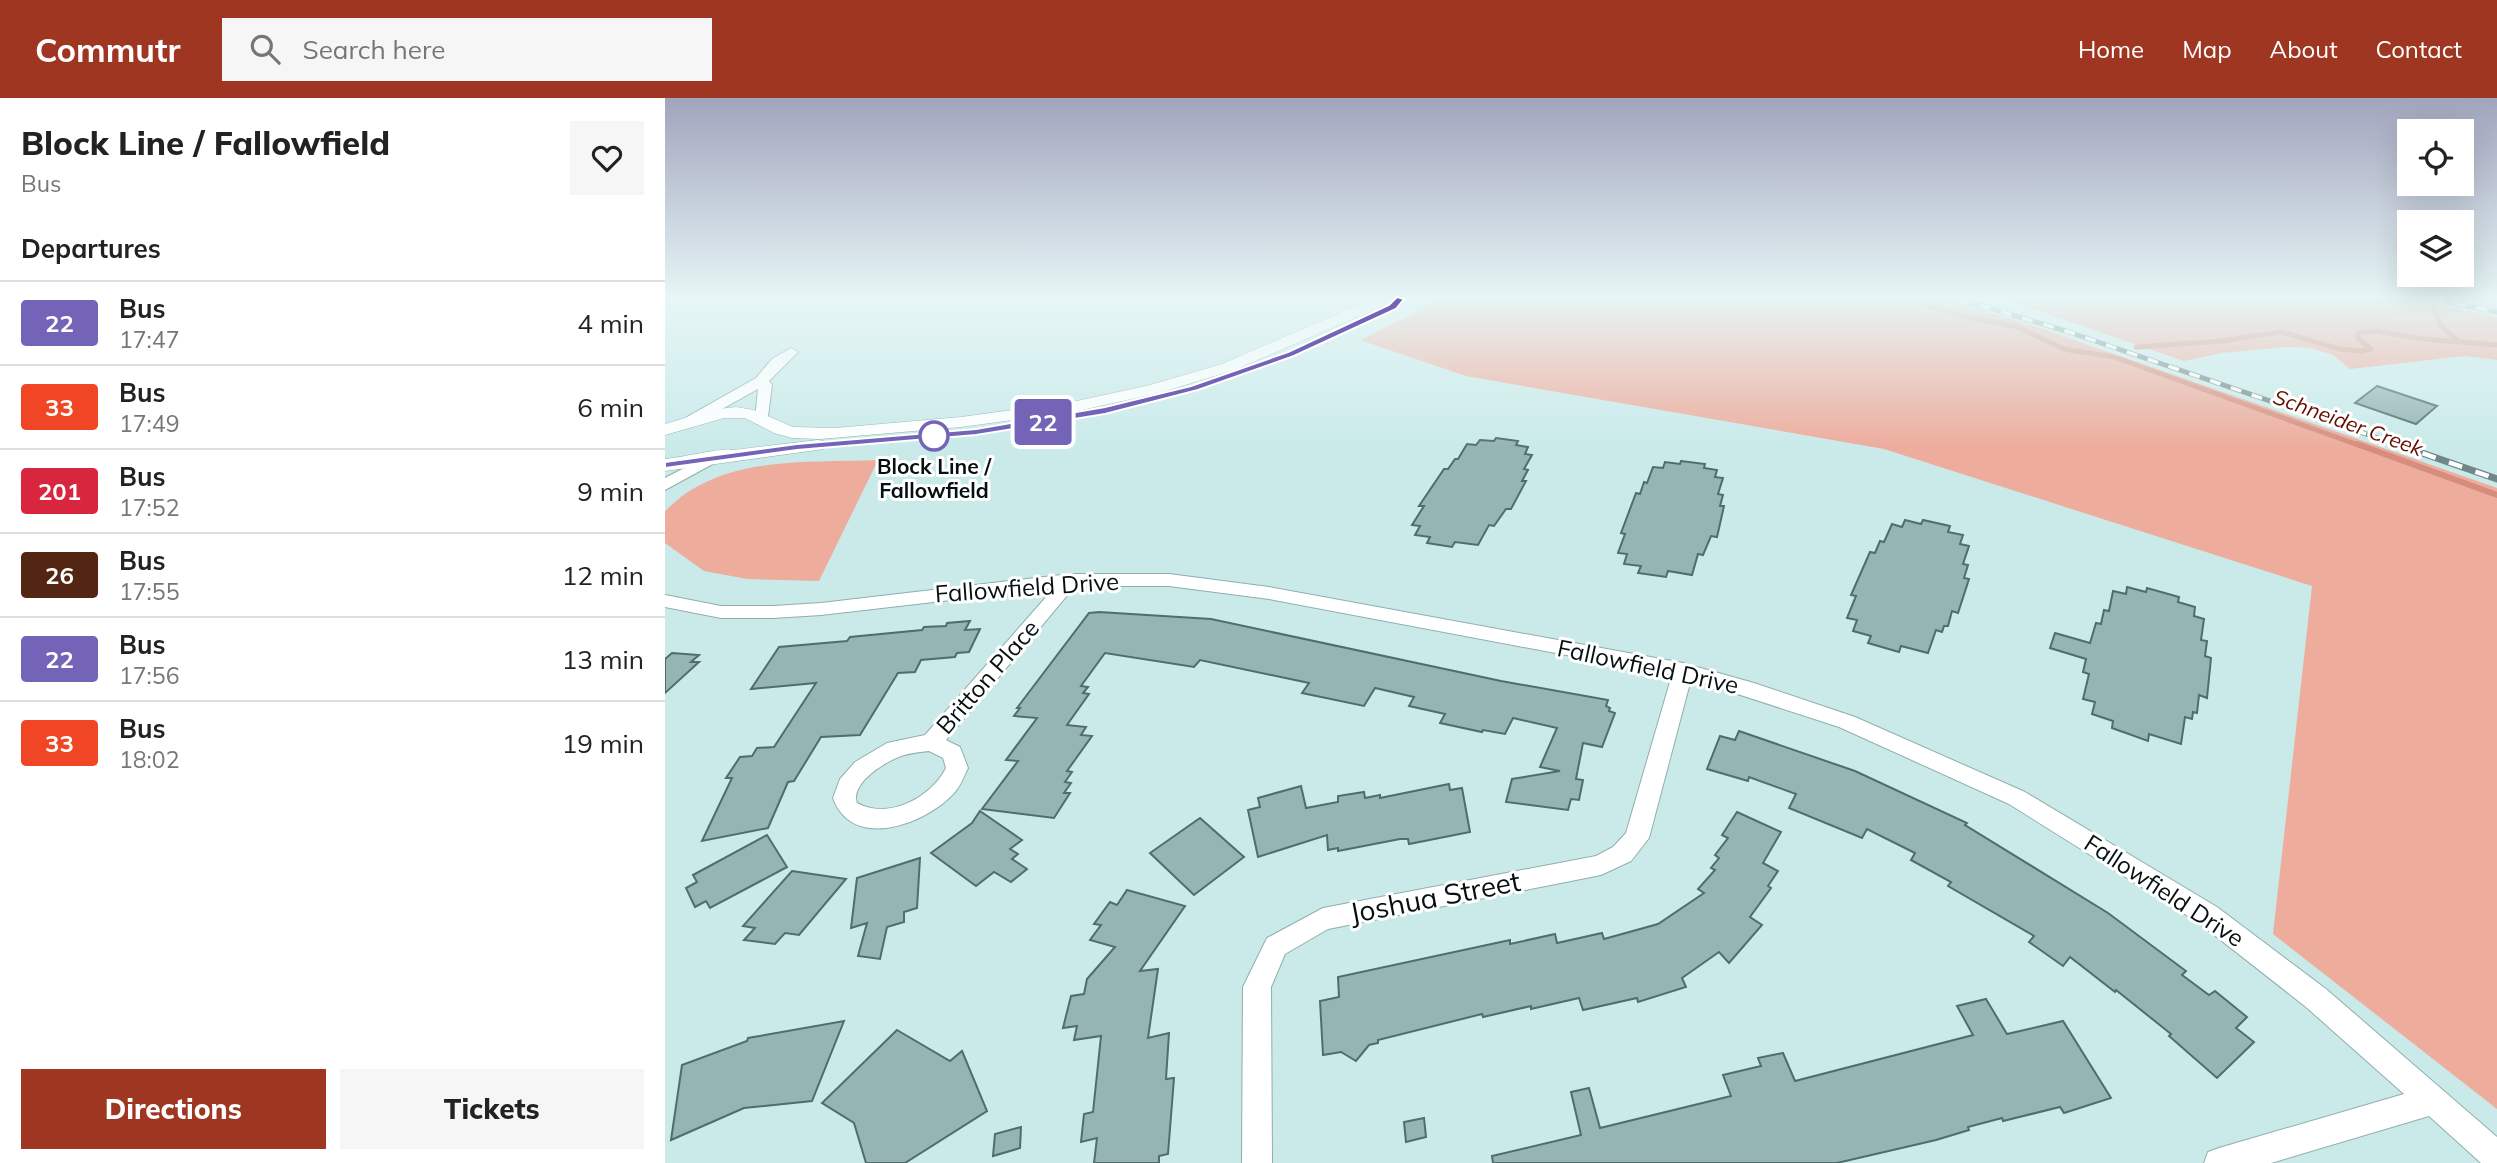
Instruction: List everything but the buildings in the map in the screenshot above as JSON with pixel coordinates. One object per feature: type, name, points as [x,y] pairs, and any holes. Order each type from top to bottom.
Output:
[{"type":"street","points":[[665,423],[738,413],[749,414],[776,429],[805,434],[1000,418],[1100,401],[1225,368],[1275,349]]},
{"type":"street","points":[[665,465],[797,447],[976,432],[1063,419],[1194,388],[1302,349]]},
{"type":"street","points":[[665,430],[692,420],[761,381],[777,362],[790,352]]},
{"type":"street","points":[[665,485],[755,438],[762,428],[765,385],[761,381]]},
{"type":"street","name":"Fallowfield Drive","points":[[665,601],[721,612],[809,610],[1070,580],[1169,580],[1269,593],[1683,670],[1747,688],[1847,722],[2017,797],[2208,915],[2316,998],[2497,1157]]},
{"type":"street","name":"Britton Place","points":[[932,743],[949,747],[956,756],[957,770],[950,783],[935,798],[895,818],[866,819],[848,809],[844,798],[848,785],[863,768],[895,749],[914,743],[932,743],[1070,580]]},
{"type":"street","name":"Joshua Street","points":[[1257,1163],[1257,987],[1276,946],[1322,919],[1601,865],[1622,854],[1637,838],[1683,670]]},
{"type":"street","points":[[2219,1163],[2434,1100]]},
{"type":"shaded area","points":[[1386,349],[2099,349],[2497,488],[2497,1109],[2273,934],[2312,586],[1884,449],[1466,376]]},
{"type":"shaded area","points":[[2148,349],[2268,349],[2222,353],[2184,361]]},
{"type":"shaded area","points":[[2312,349],[2497,349],[2497,360],[2465,356],[2350,369],[2333,355]]},
{"type":"shaded area","points":[[878,460],[819,581],[747,579],[704,571],[665,543],[665,511],[688,492],[712,479],[735,471],[782,463]]},
{"type":"waterway","name":"Schneider Creek","points":[[2063,349],[2114,357],[2361,446]]},
{"type":"waterway","name":"Schneider Creek","points":[[2339,349],[2361,351],[2371,349]]},
{"type":"waterway","name":"Schneider Creek","points":[[2357,444],[2497,495]]},
{"type":"railway","points":[[2118,349],[2401,446]]},
{"type":"railway","points":[[2396,444],[2497,479]]},
{"type":"bus line","name":"22","points":[[665,465],[797,447],[976,432],[1085,415],[1194,388],[1303,349]]},
{"type":"place","name":"Block Line / Fallowfield","points":[[934,436]]}]
